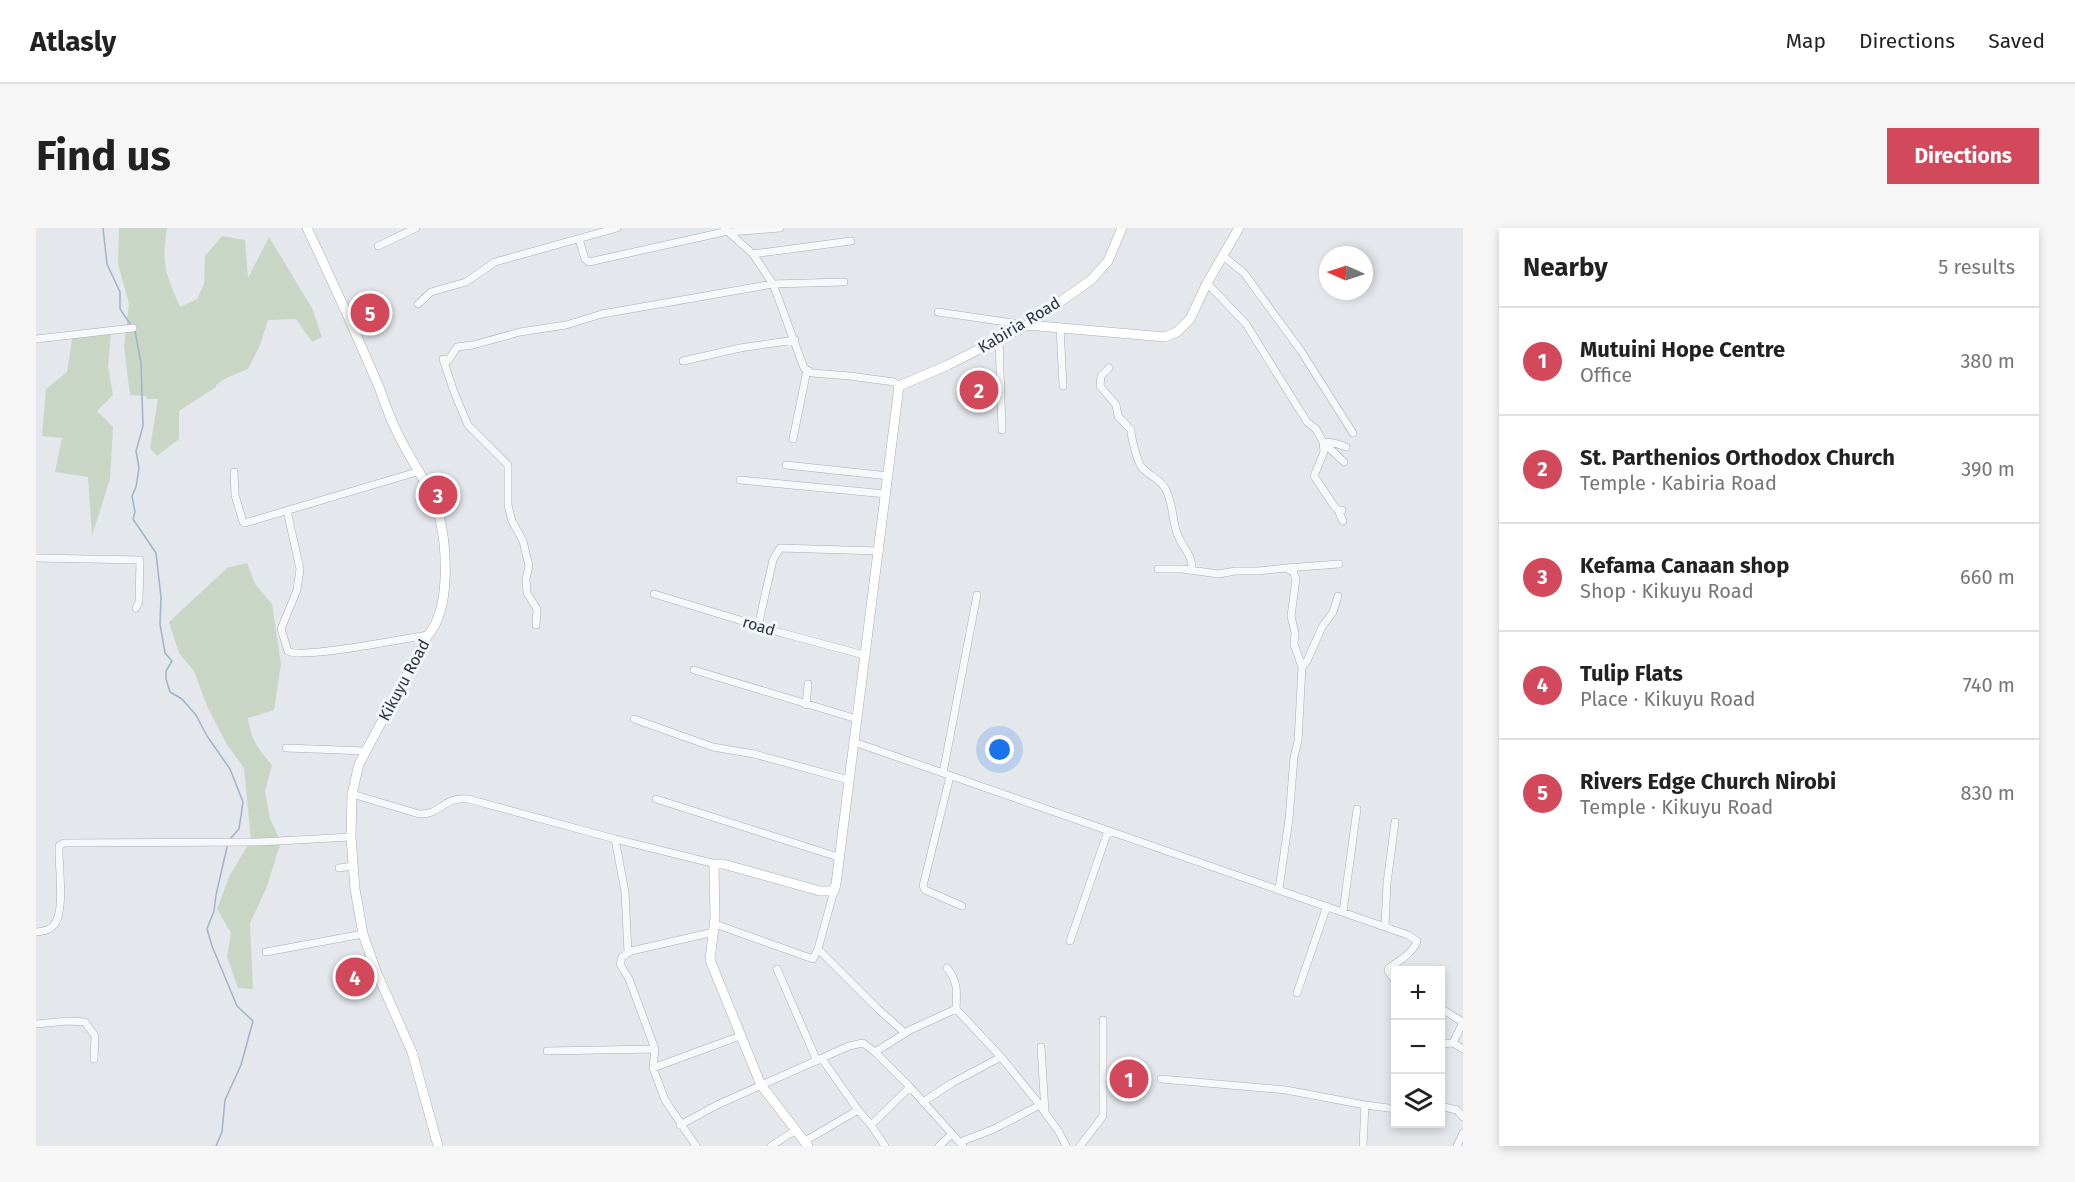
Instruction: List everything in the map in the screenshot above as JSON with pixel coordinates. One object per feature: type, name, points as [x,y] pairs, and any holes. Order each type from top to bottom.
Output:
[{"type":"main road","name":"Kikuyu Road","points":[[307,228],[350,321],[396,431],[420,471],[435,502],[440,519],[445,559],[444,595],[436,627],[428,635],[354,778],[351,837],[363,934],[376,971],[412,1052],[438,1146]]},
{"type":"main road","name":"Kabiria Road","points":[[900,386],[1027,325],[1091,280],[1108,261],[1122,228]]},
{"type":"main road","points":[[1027,325],[1166,337],[1177,332],[1190,319],[1239,228]]},
{"type":"main road","points":[[807,1144],[761,1085],[710,960],[714,928],[714,868],[716,864],[723,864],[820,891],[834,891],[900,386]]},
{"type":"street","points":[[378,246],[416,228]]},
{"type":"street","points":[[418,303],[431,292],[466,282],[495,262],[617,228]]},
{"type":"street","points":[[579,239],[585,259],[589,262],[727,230],[780,228]]},
{"type":"street","points":[[727,230],[753,254],[773,284],[804,368],[812,373],[894,382],[900,386]]},
{"type":"street","points":[[753,254],[851,241]]},
{"type":"street","points":[[1223,256],[1244,273],[1301,351],[1353,434]]},
{"type":"street","points":[[536,625],[537,609],[527,592],[526,579],[529,566],[523,541],[512,521],[508,506],[508,465],[468,425],[453,392],[443,359],[448,361],[458,347],[520,332],[566,325],[602,314],[773,284],[844,282]]},
{"type":"street","points":[[1207,284],[1246,324],[1307,422],[1316,429],[1323,442],[1344,462]]},
{"type":"street","points":[[938,312],[1027,325]]},
{"type":"street","points":[[1060,327],[1063,386]]},
{"type":"street","points":[[36,339],[133,328]]},
{"type":"street","points":[[999,339],[1002,430]]},
{"type":"street","points":[[682,361],[740,348],[795,340]]},
{"type":"street","points":[[1109,368],[1101,375],[1100,386],[1116,405],[1118,416],[1131,430],[1131,437],[1141,467],[1156,477],[1166,490],[1176,532],[1191,558],[1192,571]]},
{"type":"street","points":[[793,438],[807,370]]},
{"type":"street","points":[[1323,442],[1332,442],[1346,447]]},
{"type":"street","points":[[1323,442],[1324,452],[1314,476],[1340,510],[1343,521]]},
{"type":"street","points":[[786,465],[889,476]]},
{"type":"street","points":[[234,472],[235,495],[245,523],[420,471]]},
{"type":"street","points":[[740,480],[886,494]]},
{"type":"street","points":[[287,511],[300,569],[295,597],[281,629],[288,651],[318,653],[428,635]]},
{"type":"street","points":[[758,626],[773,560],[780,548],[879,551]]},
{"type":"street","points":[[36,558],[140,560],[140,602],[136,608]]},
{"type":"street","points":[[1158,569],[1182,569],[1219,574],[1339,564]]},
{"type":"street","points":[[1279,889],[1289,819],[1294,757],[1298,741],[1302,668],[1294,644],[1292,616],[1296,579],[1293,572],[1286,568]]},
{"type":"street","name":"road","points":[[654,594],[864,655]]},
{"type":"street","points":[[962,906],[925,890],[923,886],[946,775],[977,595]]},
{"type":"street","points":[[1302,668],[1322,627],[1333,612],[1338,596]]},
{"type":"street","points":[[694,670],[856,719]]},
{"type":"street","points":[[806,705],[808,684]]},
{"type":"street","points":[[634,719],[713,747],[754,754],[849,780]]},
{"type":"street","points":[[854,742],[1384,926],[1417,941],[1407,954],[1392,966]]},
{"type":"street","points":[[286,748],[366,751]]},
{"type":"street","points":[[352,794],[419,814],[434,812],[447,801],[456,798],[468,799],[716,864]]},
{"type":"street","points":[[656,799],[838,857]]},
{"type":"street","points":[[1343,912],[1357,808]]},
{"type":"street","points":[[1384,926],[1395,822]]},
{"type":"street","points":[[1070,941],[1108,831]]},
{"type":"street","points":[[36,932],[48,930],[58,918],[60,905],[59,846],[64,843],[260,842],[351,837]]},
{"type":"street","points":[[615,839],[625,892],[628,953]]},
{"type":"street","points":[[339,868],[353,866]]},
{"type":"street","points":[[696,1146],[664,1100],[653,1068],[655,1049],[629,979],[620,964],[622,957],[628,953],[714,928],[756,937],[811,958],[815,957],[834,891]]},
{"type":"street","points":[[1297,993],[1327,906]]},
{"type":"street","points":[[266,952],[363,934]]},
{"type":"street","points":[[818,949],[905,1033]]},
{"type":"street","points":[[947,968],[954,976],[957,987],[956,1009],[1001,1057],[1045,1112],[1066,1146]]},
{"type":"street","points":[[777,969],[820,1060],[885,1146]]},
{"type":"street","points":[[875,1052],[905,1033],[956,1009]]},
{"type":"street","points":[[1445,1011],[1463,1022],[1453,1043]]},
{"type":"street","points":[[1080,1146],[1103,1116],[1103,1020]]},
{"type":"street","points":[[36,1024],[85,1022],[95,1036],[94,1059]]},
{"type":"street","points":[[653,1068],[740,1036]]},
{"type":"street","points":[[680,1125],[717,1105],[859,1043],[863,1043],[875,1052],[961,1144],[1038,1106]]},
{"type":"street","points":[[1445,1044],[1453,1043],[1463,1049]]},
{"type":"street","points":[[1041,1047],[1045,1112]]},
{"type":"street","points":[[547,1051],[655,1049]]},
{"type":"street","points":[[923,1102],[952,1083],[1001,1057]]},
{"type":"street","points":[[1161,1079],[1286,1090],[1391,1108]]},
{"type":"street","points":[[871,1125],[910,1087]]},
{"type":"street","points":[[1363,1146],[1365,1105]]},
{"type":"street","points":[[1445,1107],[1457,1110],[1463,1117]]},
{"type":"street","points":[[807,1144],[858,1110]]},
{"type":"street","points":[[771,1146],[796,1130]]},
{"type":"street","points":[[1457,1146],[1463,1133]]},
{"type":"street","points":[[939,1146],[952,1134]]},
{"type":"green space","points":[[119,228],[167,228],[166,269],[180,307],[197,299],[204,284],[205,256],[222,236],[245,240],[248,278],[269,237],[312,308],[322,337],[312,342],[296,319],[268,320],[260,345],[248,369],[226,378],[179,411],[179,439],[157,456],[150,448],[158,399],[130,395],[124,347],[129,303],[118,264]]},
{"type":"green space","points":[[111,332],[108,366],[113,395],[97,411],[113,427],[110,479],[92,536],[88,477],[55,472],[62,438],[42,436],[46,389],[67,372],[73,333]]},
{"type":"green space","points":[[247,563],[255,584],[272,604],[281,664],[274,710],[248,718],[256,744],[272,765],[265,791],[270,819],[281,842],[266,889],[250,923],[253,989],[238,988],[227,957],[231,933],[217,909],[230,875],[251,840],[244,768],[226,743],[207,706],[194,671],[179,653],[169,622],[227,568]]},
{"type":"waterway","points":[[103,228],[107,264],[120,292],[120,309],[131,325]]},
{"type":"waterway","points":[[135,331],[141,363],[143,426],[136,451],[139,468],[132,496],[135,512],[133,519],[156,553],[161,597],[160,624],[165,653],[172,661],[166,671],[170,692],[182,699],[196,715],[207,736],[230,769],[243,802],[239,829],[230,839]]},
{"type":"waterway","points":[[216,1146],[222,1132],[225,1100],[241,1065],[253,1021],[237,1006],[207,929],[214,911],[227,847]]},
{"type":"place","name":"Rivers Edge Church Nirobi","points":[[370,313]]},
{"type":"place","name":"St. Parthenios Orthodox Church","points":[[979,390]]},
{"type":"place","name":"Kefama Canaan shop","points":[[438,495]]},
{"type":"place","name":"Tulip Flats","points":[[355,977]]},
{"type":"place","name":"Mutuini Hope Centre","points":[[1129,1079]]}]
